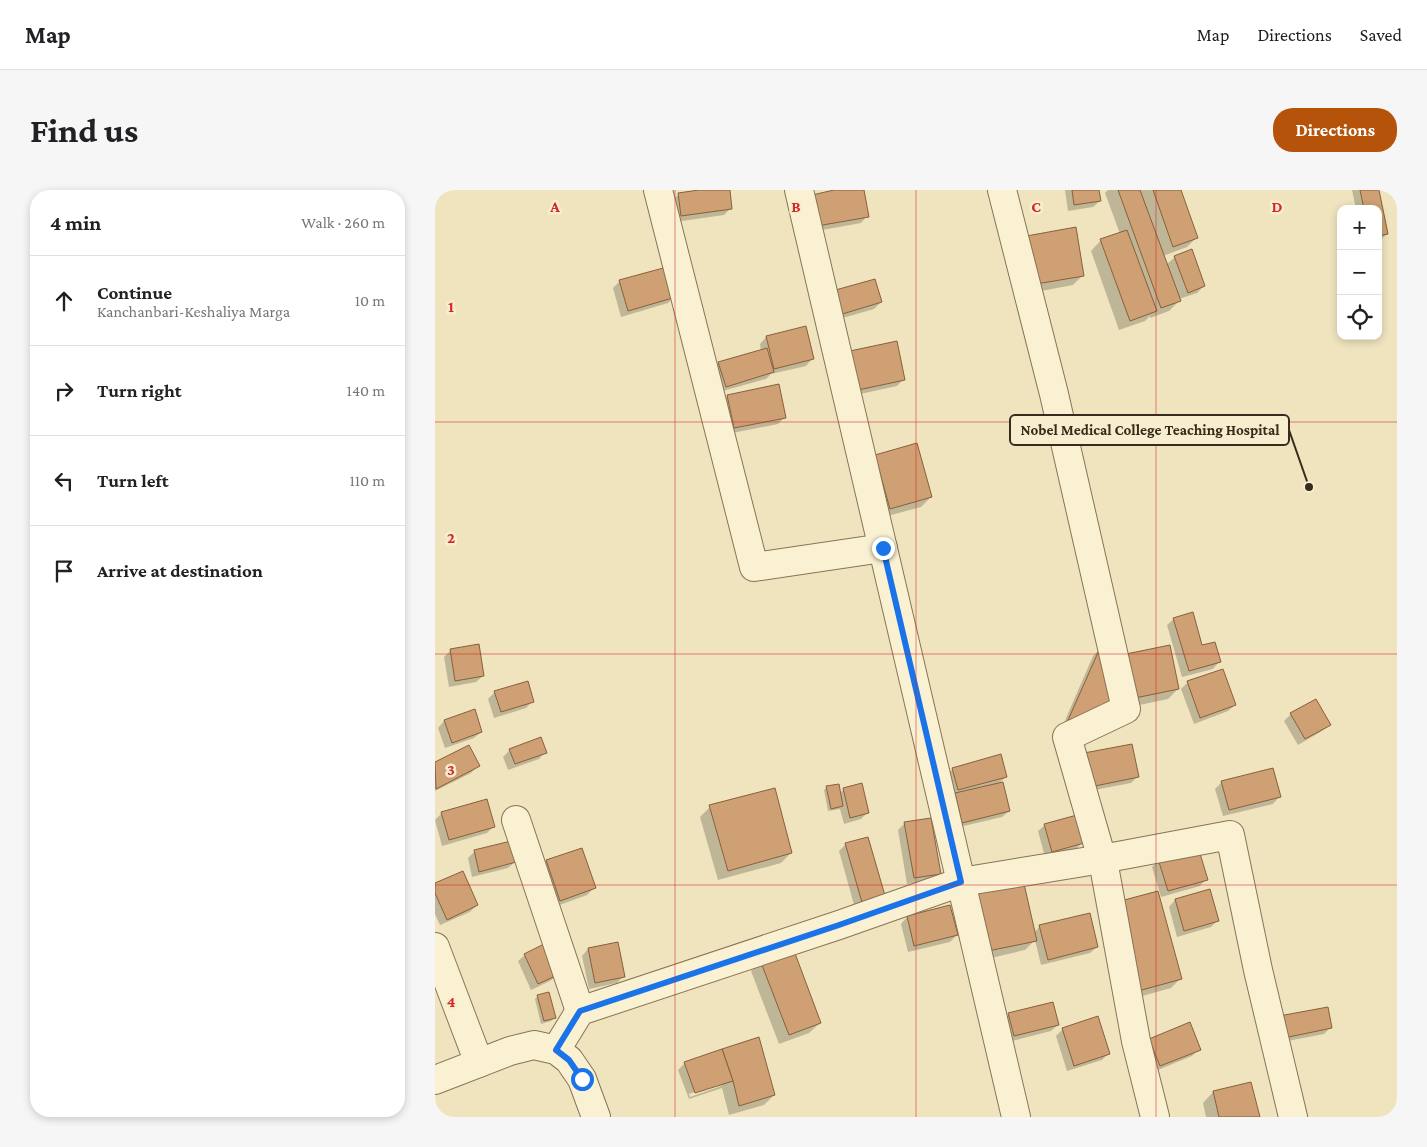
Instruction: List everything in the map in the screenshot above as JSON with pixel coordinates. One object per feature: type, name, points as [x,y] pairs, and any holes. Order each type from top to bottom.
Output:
[{"type":"street","points":[[658,190],[754,566],[883,548]]},
{"type":"street","points":[[799,190],[1016,1117]]},
{"type":"street","points":[[1002,190],[1054,394],[1126,709],[1067,737],[1102,858],[1136,1041],[1155,1117]]},
{"type":"street","points":[[516,820],[580,1011]]},
{"type":"street","points":[[556,1050],[580,1011],[830,928],[961,882],[1230,835],[1258,970],[1293,1117]]},
{"type":"street","points":[[435,947],[479,1063]]},
{"type":"street","points":[[435,1080],[510,1051],[534,1045],[556,1050],[569,1060],[582,1079],[596,1117]]},
{"type":"building","points":[[699,190],[730,190],[732,209],[681,216],[678,193]]},
{"type":"building","points":[[834,190],[864,190],[869,217],[817,226],[812,195]]},
{"type":"building","points":[[1072,190],[1099,190],[1101,201],[1074,205]]},
{"type":"building","points":[[1118,190],[1140,190],[1181,301],[1161,308]]},
{"type":"building","points":[[1153,190],[1181,190],[1198,238],[1173,247]]},
{"type":"building","points":[[1360,190],[1379,190],[1388,234],[1382,235],[1382,205],[1363,205]]},
{"type":"building","points":[[1076,227],[1084,276],[1030,285],[1021,237]]},
{"type":"building","points":[[1127,230],[1157,311],[1130,321],[1100,239]]},
{"type":"building","points":[[1192,249],[1205,286],[1188,293],[1174,256]]},
{"type":"building","points":[[667,267],[676,297],[628,311],[619,280]]},
{"type":"building","points":[[875,279],[882,302],[839,315],[832,291]]},
{"type":"building","points":[[806,326],[814,359],[774,369],[766,336]]},
{"type":"building","points":[[897,341],[905,380],[858,390],[850,351]]},
{"type":"building","points":[[767,348],[774,372],[726,387],[718,362]]},
{"type":"building","points":[[779,384],[786,418],[734,428],[727,395]]},
{"type":"building","points":[[917,443],[932,497],[890,509],[875,455]]},
{"type":"building","points":[[1193,612],[1202,645],[1215,642],[1221,662],[1189,671],[1173,618]]},
{"type":"building","points":[[479,644],[484,676],[455,681],[450,649]]},
{"type":"building","points":[[1170,645],[1179,689],[1135,698],[1126,654]]},
{"type":"building","points":[[1100,648],[1113,710],[1068,720]]},
{"type":"building","points":[[1223,669],[1236,705],[1200,718],[1187,681]]},
{"type":"building","points":[[528,681],[534,702],[501,712],[494,691]]},
{"type":"building","points":[[1316,699],[1331,725],[1305,739],[1290,713]]},
{"type":"building","points":[[475,709],[482,732],[452,743],[444,720]]},
{"type":"building","points":[[541,737],[547,753],[515,764],[509,749]]},
{"type":"building","points":[[1132,744],[1139,777],[1090,787],[1084,753]]},
{"type":"building","points":[[469,745],[480,766],[436,789],[435,762]]},
{"type":"building","points":[[1001,754],[1007,777],[958,790],[952,768]]},
{"type":"building","points":[[1273,768],[1281,797],[1229,810],[1221,781]]},
{"type":"building","points":[[1003,782],[1010,811],[962,823],[955,793]]},
{"type":"building","points":[[862,783],[869,813],[850,818],[843,788]]},
{"type":"building","points":[[839,784],[843,806],[831,809],[826,786]]},
{"type":"building","points":[[775,788],[792,853],[728,871],[709,805]]},
{"type":"building","points":[[487,799],[495,827],[449,840],[441,812]]},
{"type":"building","points":[[1077,815],[1084,843],[1052,852],[1044,824]]},
{"type":"building","points":[[931,818],[941,874],[914,878],[904,822]]},
{"type":"building","points":[[868,837],[886,899],[863,906],[845,843]]},
{"type":"building","points":[[511,841],[516,862],[479,872],[474,850]]},
{"type":"building","points":[[1198,847],[1208,880],[1168,891],[1158,859]]},
{"type":"building","points":[[582,848],[596,888],[560,901],[546,860]]},
{"type":"building","points":[[463,871],[478,905],[447,920],[435,893],[435,883]]},
{"type":"building","points":[[1022,875],[1037,941],[988,951],[973,885]]},
{"type":"building","points":[[1210,889],[1219,921],[1184,931],[1175,899]]},
{"type":"building","points":[[1158,891],[1182,979],[1138,991],[1113,903]]},
{"type":"building","points":[[950,905],[958,935],[914,946],[907,916]]},
{"type":"building","points":[[1090,913],[1098,947],[1048,960],[1039,925]]},
{"type":"building","points":[[618,942],[625,977],[595,983],[588,948]]},
{"type":"building","points":[[544,944],[558,975],[538,984],[524,954]]},
{"type":"building","points":[[793,948],[821,1023],[789,1035],[760,960]]},
{"type":"building","points":[[549,992],[556,1018],[544,1021],[537,995]]},
{"type":"building","points":[[1053,1002],[1059,1025],[1014,1036],[1008,1013]]},
{"type":"building","points":[[1328,1007],[1332,1028],[1284,1038],[1279,1016]]},
{"type":"building","points":[[1098,1016],[1110,1054],[1074,1066],[1062,1028]]},
{"type":"building","points":[[1190,1022],[1201,1050],[1160,1066],[1149,1039]]},
{"type":"building","points":[[759,1037],[775,1095],[739,1106],[722,1049]]},
{"type":"building","points":[[722,1049],[733,1081],[695,1093],[684,1062]]},
{"type":"building","points":[[1251,1082],[1260,1117],[1219,1117],[1213,1091]]},
{"type":"place","name":"Nobel Medical College Teaching Hospital","points":[[1309,487]]},
{"type":"route","points":[[582,1079],[569,1060],[556,1050],[580,1011],[839,925],[961,882],[883,548]]}]
